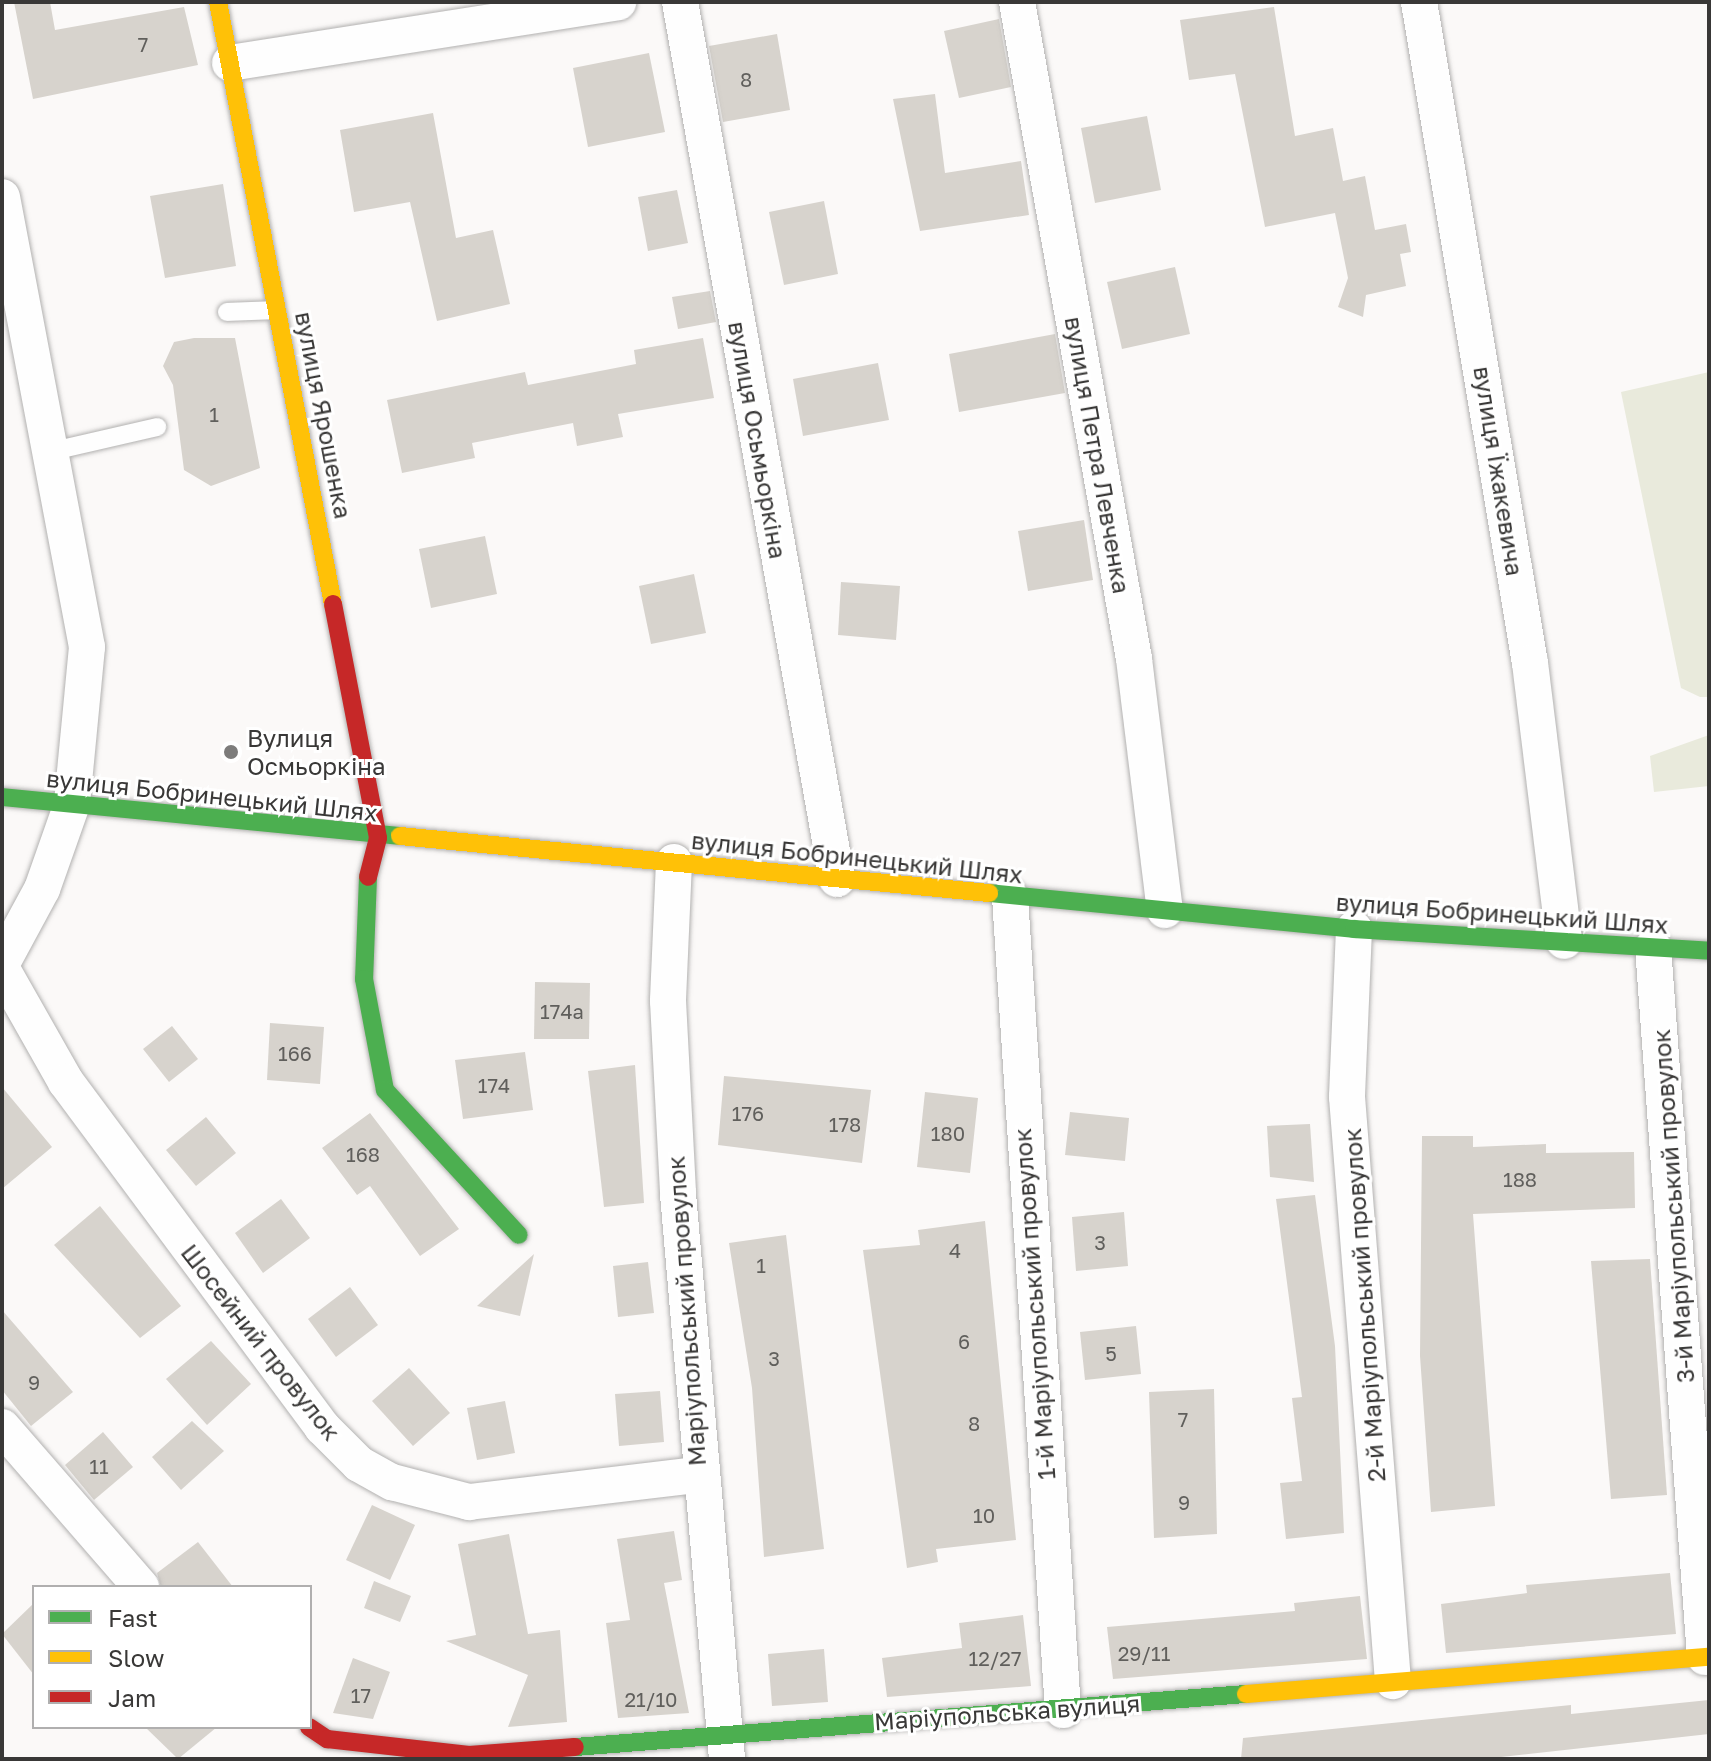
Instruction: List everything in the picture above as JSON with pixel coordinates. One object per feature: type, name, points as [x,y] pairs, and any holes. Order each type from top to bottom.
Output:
[{"type":"street","name":"вулиця Ярошенка","points":[[218,2],[280,310],[378,838]]},
{"type":"street","points":[[230,63],[618,2]]},
{"type":"street","name":"вулиця Осьмьоркіна","points":[[680,2],[837,879]]},
{"type":"street","name":"вулиця Петра Левченка","points":[[1017,2],[1134,659],[1165,910]]},
{"type":"street","name":"вулиця Їжакевича","points":[[1419,2],[1530,663],[1564,941]]},
{"type":"street","points":[[2,197],[53,451],[87,647],[72,804],[42,889],[2,966]]},
{"type":"street","name":"вулиця Бобринецький Шлях","points":[[2,797],[378,838],[674,862],[1354,929],[1709,951]]},
{"type":"street","points":[[378,838],[367,882],[364,979],[385,1090],[519,1235]]},
{"type":"street","name":"Маріупольський провулок","points":[[674,862],[668,1001],[697,1475],[725,1746]]},
{"type":"street","name":"1-й Маріупольський провулок","points":[[1010,897],[1063,1710]]},
{"type":"street","name":"2-й Маріупольський провулок","points":[[1354,929],[1347,1097],[1393,1681]]},
{"type":"street","name":"3-й Маріупольський провулок","points":[[1653,947],[1707,1657]]},
{"type":"street","name":"Шосейний провулок","points":[[2,966],[66,1082],[322,1427],[359,1464],[404,1486],[469,1502],[697,1475]]},
{"type":"street","points":[[2,1427],[139,1585]]},
{"type":"street","name":"Маріупольська вулиця","points":[[312,1729],[327,1739],[469,1755],[725,1746],[1063,1710],[1707,1657]]},
{"type":"lane","points":[[227,312],[280,310]]},
{"type":"lane","points":[[53,451],[157,427]]},
{"type":"shaded area","points":[[1709,372],[1709,697],[1700,697],[1681,688],[1621,392]]},
{"type":"shaded area","points":[[1709,735],[1709,786],[1654,792],[1650,756]]},
{"type":"building","points":[[14,2],[50,2],[55,30],[184,7],[198,65],[33,99]]},
{"type":"building","points":[[1274,7],[1295,136],[1333,128],[1343,181],[1365,176],[1375,230],[1406,224],[1411,252],[1400,254],[1406,286],[1366,295],[1363,317],[1338,307],[1348,278],[1335,213],[1265,227],[1235,74],[1189,80],[1180,20]]},
{"type":"building","points":[[999,19],[1011,87],[959,98],[944,31]]},
{"type":"building","points":[[777,34],[790,110],[723,122],[709,46]]},
{"type":"building","points":[[649,53],[665,132],[588,147],[573,68]]},
{"type":"building","points":[[935,94],[945,173],[1021,161],[1029,215],[920,231],[893,99]]},
{"type":"building","points":[[433,113],[456,238],[493,230],[510,304],[437,321],[410,202],[354,212],[340,130]]},
{"type":"building","points":[[1147,116],[1161,190],[1095,203],[1081,128]]},
{"type":"building","points":[[223,184],[236,266],[165,278],[150,196]]},
{"type":"building","points":[[677,190],[688,243],[648,251],[638,197]]},
{"type":"building","points":[[824,201],[838,274],[784,285],[769,212]]},
{"type":"building","points":[[1175,267],[1190,334],[1122,349],[1107,282]]},
{"type":"building","points":[[710,291],[716,322],[678,329],[672,297]]},
{"type":"building","points":[[1055,334],[1065,393],[959,412],[949,354]]},
{"type":"building","points":[[194,338],[235,338],[260,468],[211,486],[184,470],[173,385],[163,366],[174,342]]},
{"type":"building","points":[[703,338],[714,398],[618,414],[623,437],[577,446],[573,423],[472,443],[475,458],[402,473],[387,400],[525,372],[528,385],[636,364],[634,350]]},
{"type":"building","points":[[878,363],[889,420],[803,436],[793,379]]},
{"type":"building","points":[[1084,520],[1093,580],[1028,591],[1018,531]]},
{"type":"building","points":[[485,536],[497,594],[431,608],[419,549]]},
{"type":"building","points":[[694,574],[706,633],[651,644],[639,586]]},
{"type":"building","points":[[841,582],[900,586],[896,640],[838,635]]},
{"type":"building","points":[[535,982],[590,983],[589,1039],[534,1039]]},
{"type":"building","points":[[270,1023],[324,1027],[320,1084],[267,1080]]},
{"type":"building","points":[[172,1026],[198,1059],[169,1082],[143,1049]]},
{"type":"building","points":[[525,1052],[533,1110],[463,1119],[455,1060]]},
{"type":"building","points":[[635,1065],[644,1203],[604,1207],[588,1071]]},
{"type":"building","points":[[724,1076],[871,1090],[862,1163],[718,1145]]},
{"type":"building","points":[[2,1087],[52,1147],[2,1189]]},
{"type":"building","points":[[925,1092],[978,1098],[970,1173],[917,1167]]},
{"type":"building","points":[[1070,1112],[1129,1118],[1125,1161],[1065,1155]]},
{"type":"building","points":[[370,1113],[459,1229],[420,1256],[370,1186],[357,1195],[322,1148]]},
{"type":"building","points":[[206,1117],[236,1153],[196,1186],[166,1150]]},
{"type":"building","points":[[1310,1124],[1314,1182],[1270,1177],[1267,1126]]},
{"type":"building","points":[[1422,1136],[1473,1136],[1473,1147],[1546,1144],[1546,1153],[1634,1152],[1635,1208],[1473,1214],[1495,1506],[1431,1512],[1420,1356]]},
{"type":"building","points":[[1315,1195],[1335,1346],[1344,1533],[1286,1539],[1280,1483],[1302,1481],[1292,1398],[1302,1397],[1276,1199]]},
{"type":"building","points":[[281,1199],[310,1238],[263,1273],[235,1233]]},
{"type":"building","points":[[100,1206],[181,1306],[140,1338],[54,1245]]},
{"type":"building","points":[[1124,1212],[1128,1266],[1076,1271],[1072,1217]]},
{"type":"building","points":[[985,1221],[1016,1540],[936,1549],[938,1562],[907,1568],[863,1250],[920,1245],[918,1230]]},
{"type":"building","points":[[786,1235],[824,1549],[764,1557],[752,1388],[729,1243]]},
{"type":"building","points":[[534,1254],[520,1316],[477,1306]]},
{"type":"building","points":[[1650,1259],[1667,1495],[1611,1499],[1591,1261]]},
{"type":"building","points":[[648,1262],[654,1313],[618,1317],[613,1266]]},
{"type":"building","points":[[350,1287],[378,1325],[336,1357],[308,1319]]},
{"type":"building","points":[[2,1310],[73,1392],[31,1426],[2,1390]]},
{"type":"building","points":[[1136,1326],[1141,1374],[1085,1380],[1080,1332]]},
{"type":"building","points":[[211,1341],[251,1384],[207,1425],[166,1379]]},
{"type":"building","points":[[409,1368],[450,1413],[413,1446],[372,1401]]},
{"type":"building","points":[[1214,1389],[1217,1534],[1154,1538],[1149,1392]]},
{"type":"building","points":[[660,1391],[664,1442],[619,1446],[615,1394]]},
{"type":"building","points":[[505,1401],[515,1453],[477,1460],[467,1408]]},
{"type":"building","points":[[192,1421],[224,1451],[181,1490],[152,1457]]},
{"type":"building","points":[[103,1432],[133,1467],[94,1500],[65,1465]]},
{"type":"building","points":[[372,1505],[415,1525],[390,1580],[346,1560]]},
{"type":"building","points":[[674,1531],[682,1580],[664,1583],[689,1713],[618,1718],[606,1623],[630,1620],[617,1539]]},
{"type":"building","points":[[509,1534],[528,1634],[560,1630],[567,1722],[508,1727],[528,1675],[446,1641],[476,1635],[458,1544]]},
{"type":"building","points":[[198,1542],[231,1585],[160,1585],[157,1573]]},
{"type":"building","points":[[1670,1573],[1676,1634],[1446,1653],[1441,1604],[1527,1593],[1526,1585]]},
{"type":"building","points":[[374,1581],[411,1596],[400,1622],[364,1608]]},
{"type":"building","points":[[1360,1596],[1367,1659],[1113,1679],[1107,1627],[1295,1611],[1294,1603]]},
{"type":"building","points":[[32,1605],[32,1672],[2,1634]]},
{"type":"building","points":[[1023,1615],[1031,1686],[887,1697],[882,1658],[962,1648],[959,1623]]},
{"type":"building","points":[[824,1649],[828,1702],[772,1706],[768,1654]]},
{"type":"building","points":[[353,1658],[390,1672],[373,1719],[333,1713]]},
{"type":"building","points":[[1709,1700],[1709,1734],[1483,1759],[1241,1759],[1243,1738],[1571,1705],[1571,1714]]},
{"type":"building","points":[[147,1729],[215,1729],[178,1759]]},
{"type":"traffic: fast","points":[[2,797],[400,836]]},
{"type":"traffic: fast","points":[[368,877],[364,979],[385,1090],[519,1235]]},
{"type":"traffic: fast","points":[[989,893],[1354,929],[1709,951]]},
{"type":"traffic: fast","points":[[575,1747],[1246,1694]]},
{"type":"traffic: slow","points":[[218,2],[333,604]]},
{"type":"traffic: slow","points":[[400,836],[989,893]]},
{"type":"traffic: slow","points":[[1246,1694],[1709,1657]]},
{"type":"traffic: jam","points":[[333,604],[378,838],[368,877]]},
{"type":"traffic: jam","points":[[312,1729],[327,1739],[469,1755],[575,1747]]},
{"type":"place","name":"Вулиця Осмьоркіна","points":[[231,752]]}]
